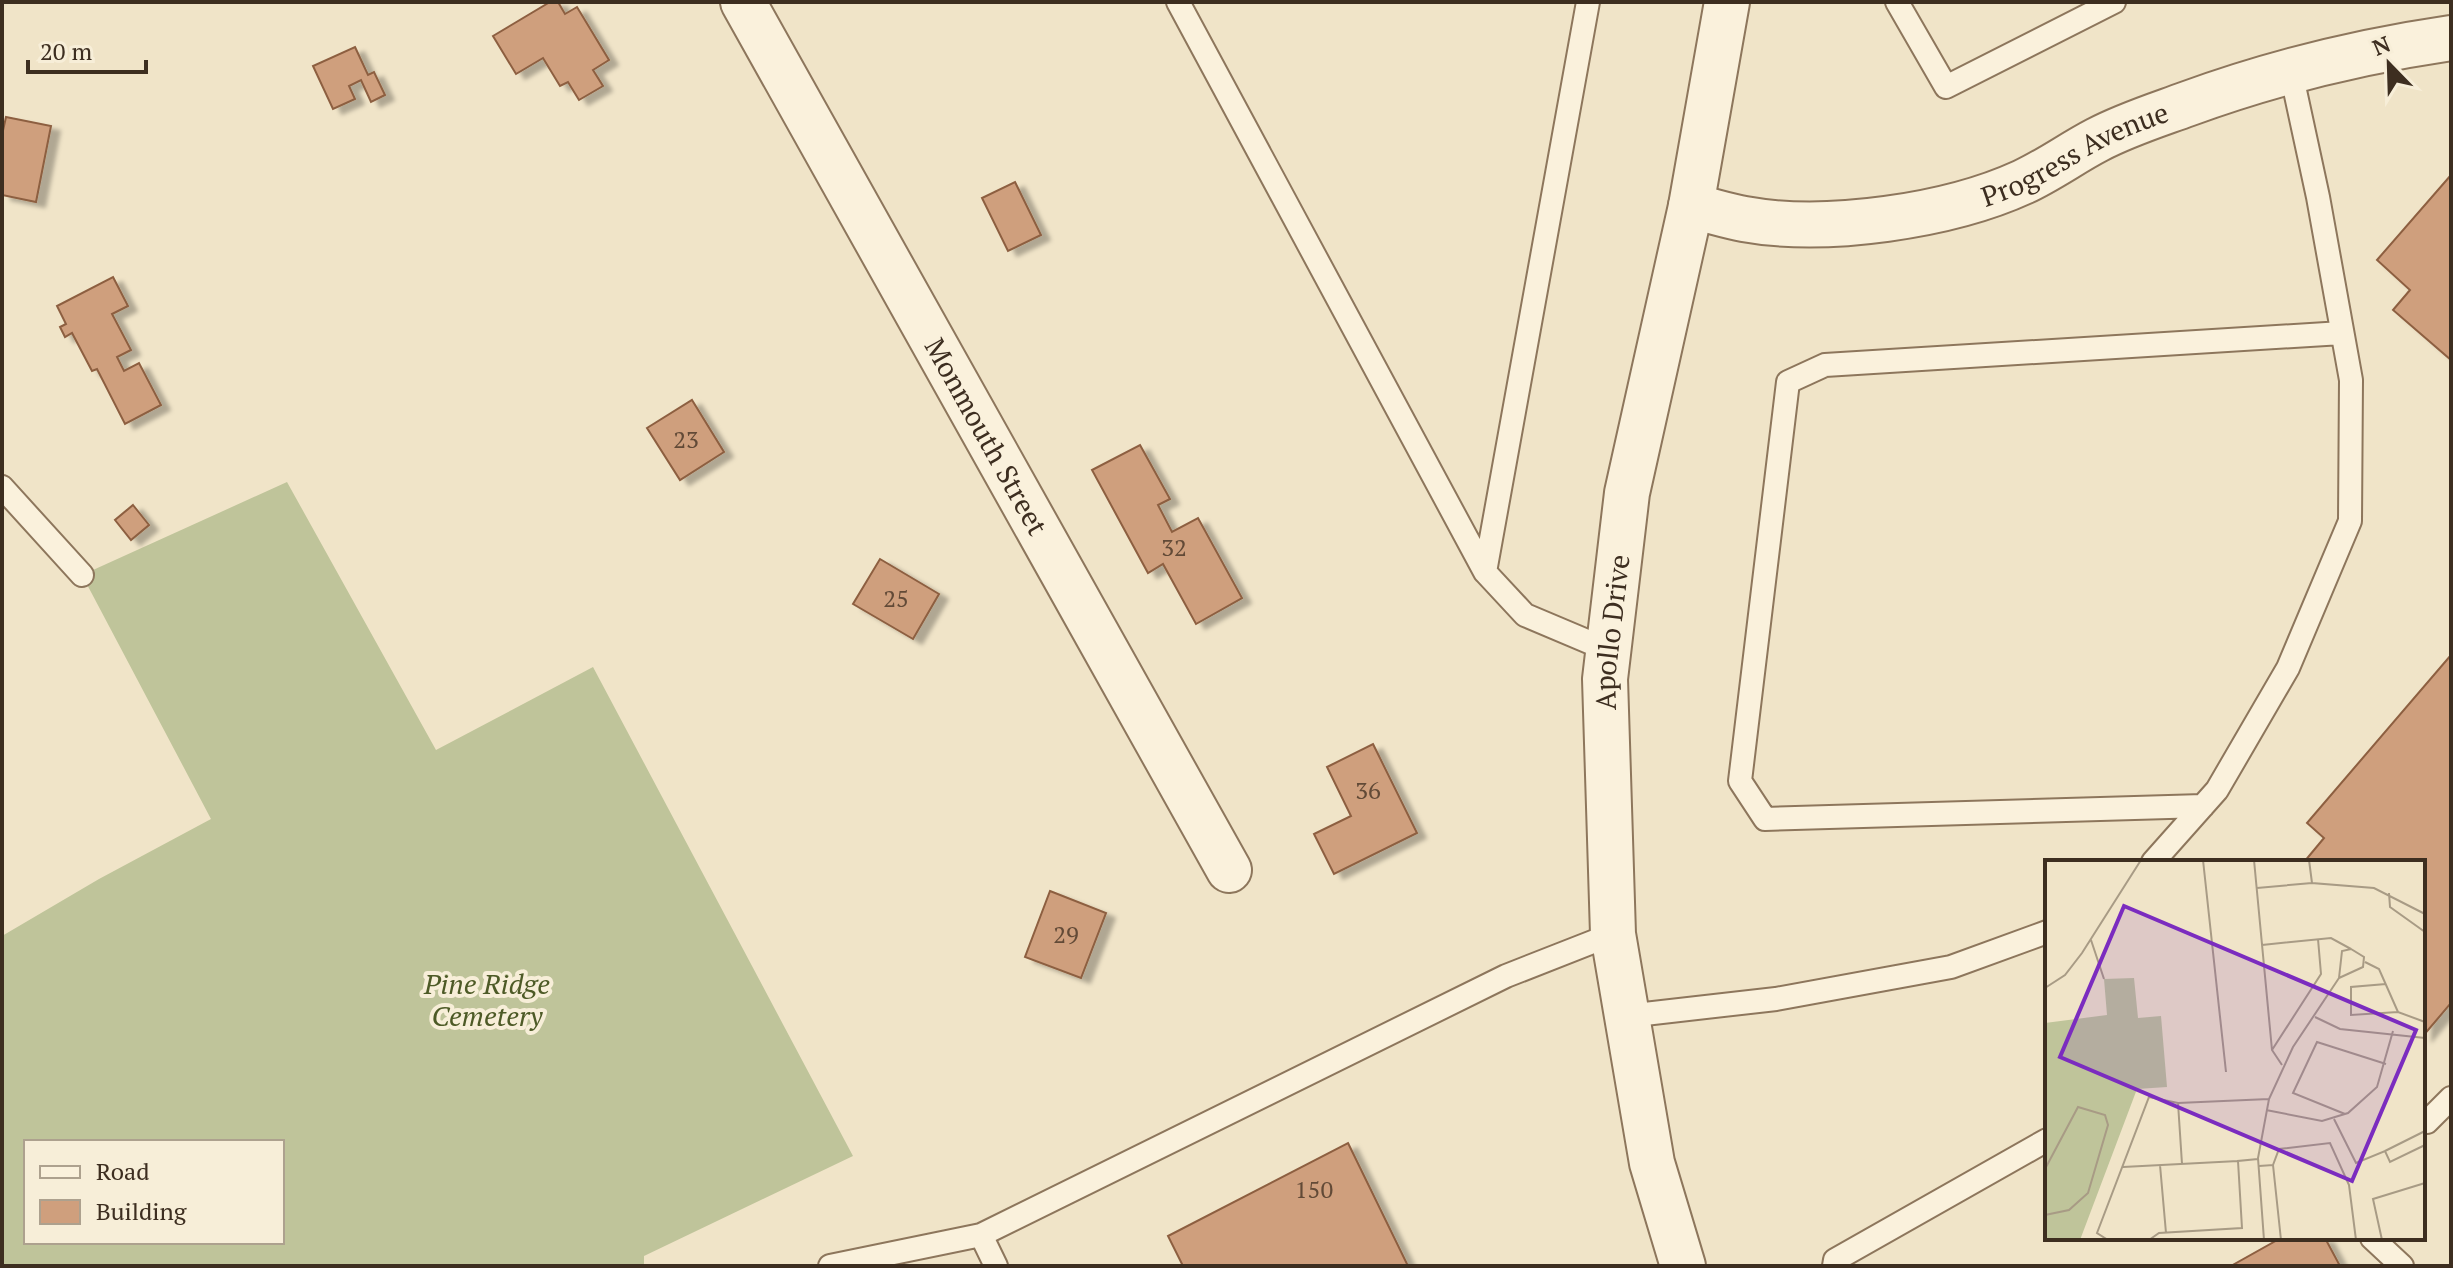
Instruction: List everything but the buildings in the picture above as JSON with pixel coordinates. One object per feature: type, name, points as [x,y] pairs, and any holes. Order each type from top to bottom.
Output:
[{"type":"street","name":"Monmouth Street","points":[[743,2],[1229,870]]},
{"type":"street","name":"Apollo Drive","points":[[1683,1266],[1652,1163],[1613,934],[1605,679],[1627,493],[1691,206],[1727,2]]},
{"type":"street","name":"Progress Avenue","points":[[1691,206],[1746,219],[1793,223],[1845,222],[1908,215],[1973,201],[2024,181],[2099,139],[2190,103],[2291,72],[2389,47],[2451,38]]},
{"type":"lane","points":[[1178,2],[1485,572],[1525,615],[1608,650]]},
{"type":"lane","points":[[1485,572],[1588,2]]},
{"type":"lane","points":[[1897,2],[1946,87],[2114,2]]},
{"type":"lane","points":[[2155,860],[2217,790],[2288,668],[2350,521],[2351,380],[2318,197],[2291,72]]},
{"type":"lane","points":[[2203,806],[1765,819],[1740,781],[1788,382],[1825,365],[2342,333]]},
{"type":"lane","points":[[2,487],[82,575]]},
{"type":"lane","points":[[1627,1016],[1776,999],[1951,967],[2045,933]]},
{"type":"lane","points":[[830,1266],[981,1235],[1506,976],[1613,934]]},
{"type":"lane","points":[[2425,1120],[2427,1122],[2451,1098]]},
{"type":"lane","points":[[1834,1266],[1835,1260],[2045,1141]]},
{"type":"lane","points":[[981,1235],[996,1266]]},
{"type":"lane","points":[[2374,1240],[2402,1266]]},
{"type":"green space","name":"Pine Ridge Cemetery","points":[[287,482],[436,750],[593,667],[853,1156],[644,1256],[644,1266],[2,1266],[2,936],[211,819],[82,575]]}]
